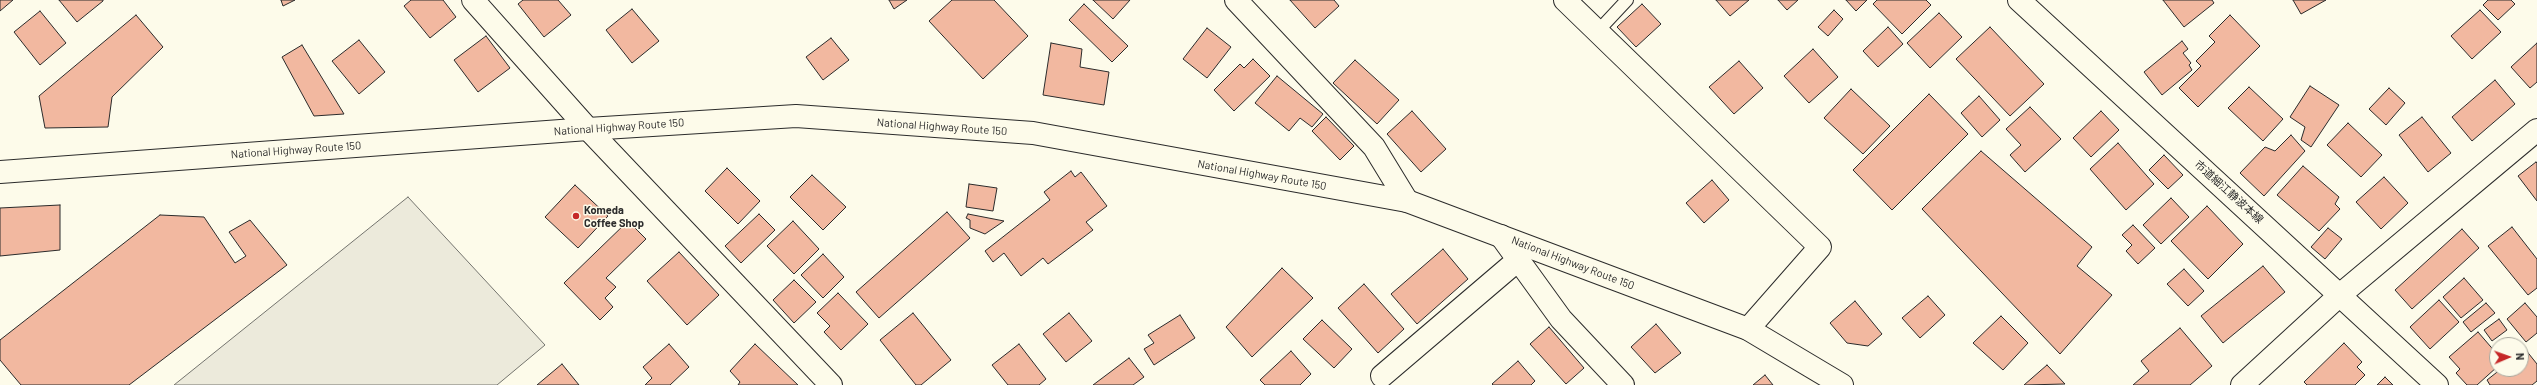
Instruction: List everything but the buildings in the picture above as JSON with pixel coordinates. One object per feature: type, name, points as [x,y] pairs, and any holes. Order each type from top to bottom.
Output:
[{"type":"main road","points":[[474,0],[588,129],[831,385]]},
{"type":"main road","points":[[1236,0],[1374,147],[1407,201]]},
{"type":"main road","points":[[1566,0],[1820,247],[1748,329]]},
{"type":"main road","name":"市道細江静波本線","points":[[2019,0],[2341,294],[2438,385]]},
{"type":"main road","name":"National Highway Route 150","points":[[0,172],[588,129],[796,116],[1033,133],[1407,201],[1748,329],[1842,385]]},
{"type":"main road","points":[[2242,385],[2341,294],[2537,130]]},
{"type":"main road","points":[[1501,236],[1561,319],[1623,385]]},
{"type":"main road","points":[[1382,376],[1518,260]]},
{"type":"lane","points":[[1598,32],[1627,0]]},
{"type":"shaded area","points":[[408,197],[545,345],[497,385],[174,385]]},
{"type":"place","name":"Komeda Coffee Shop","points":[[576,216]]}]
